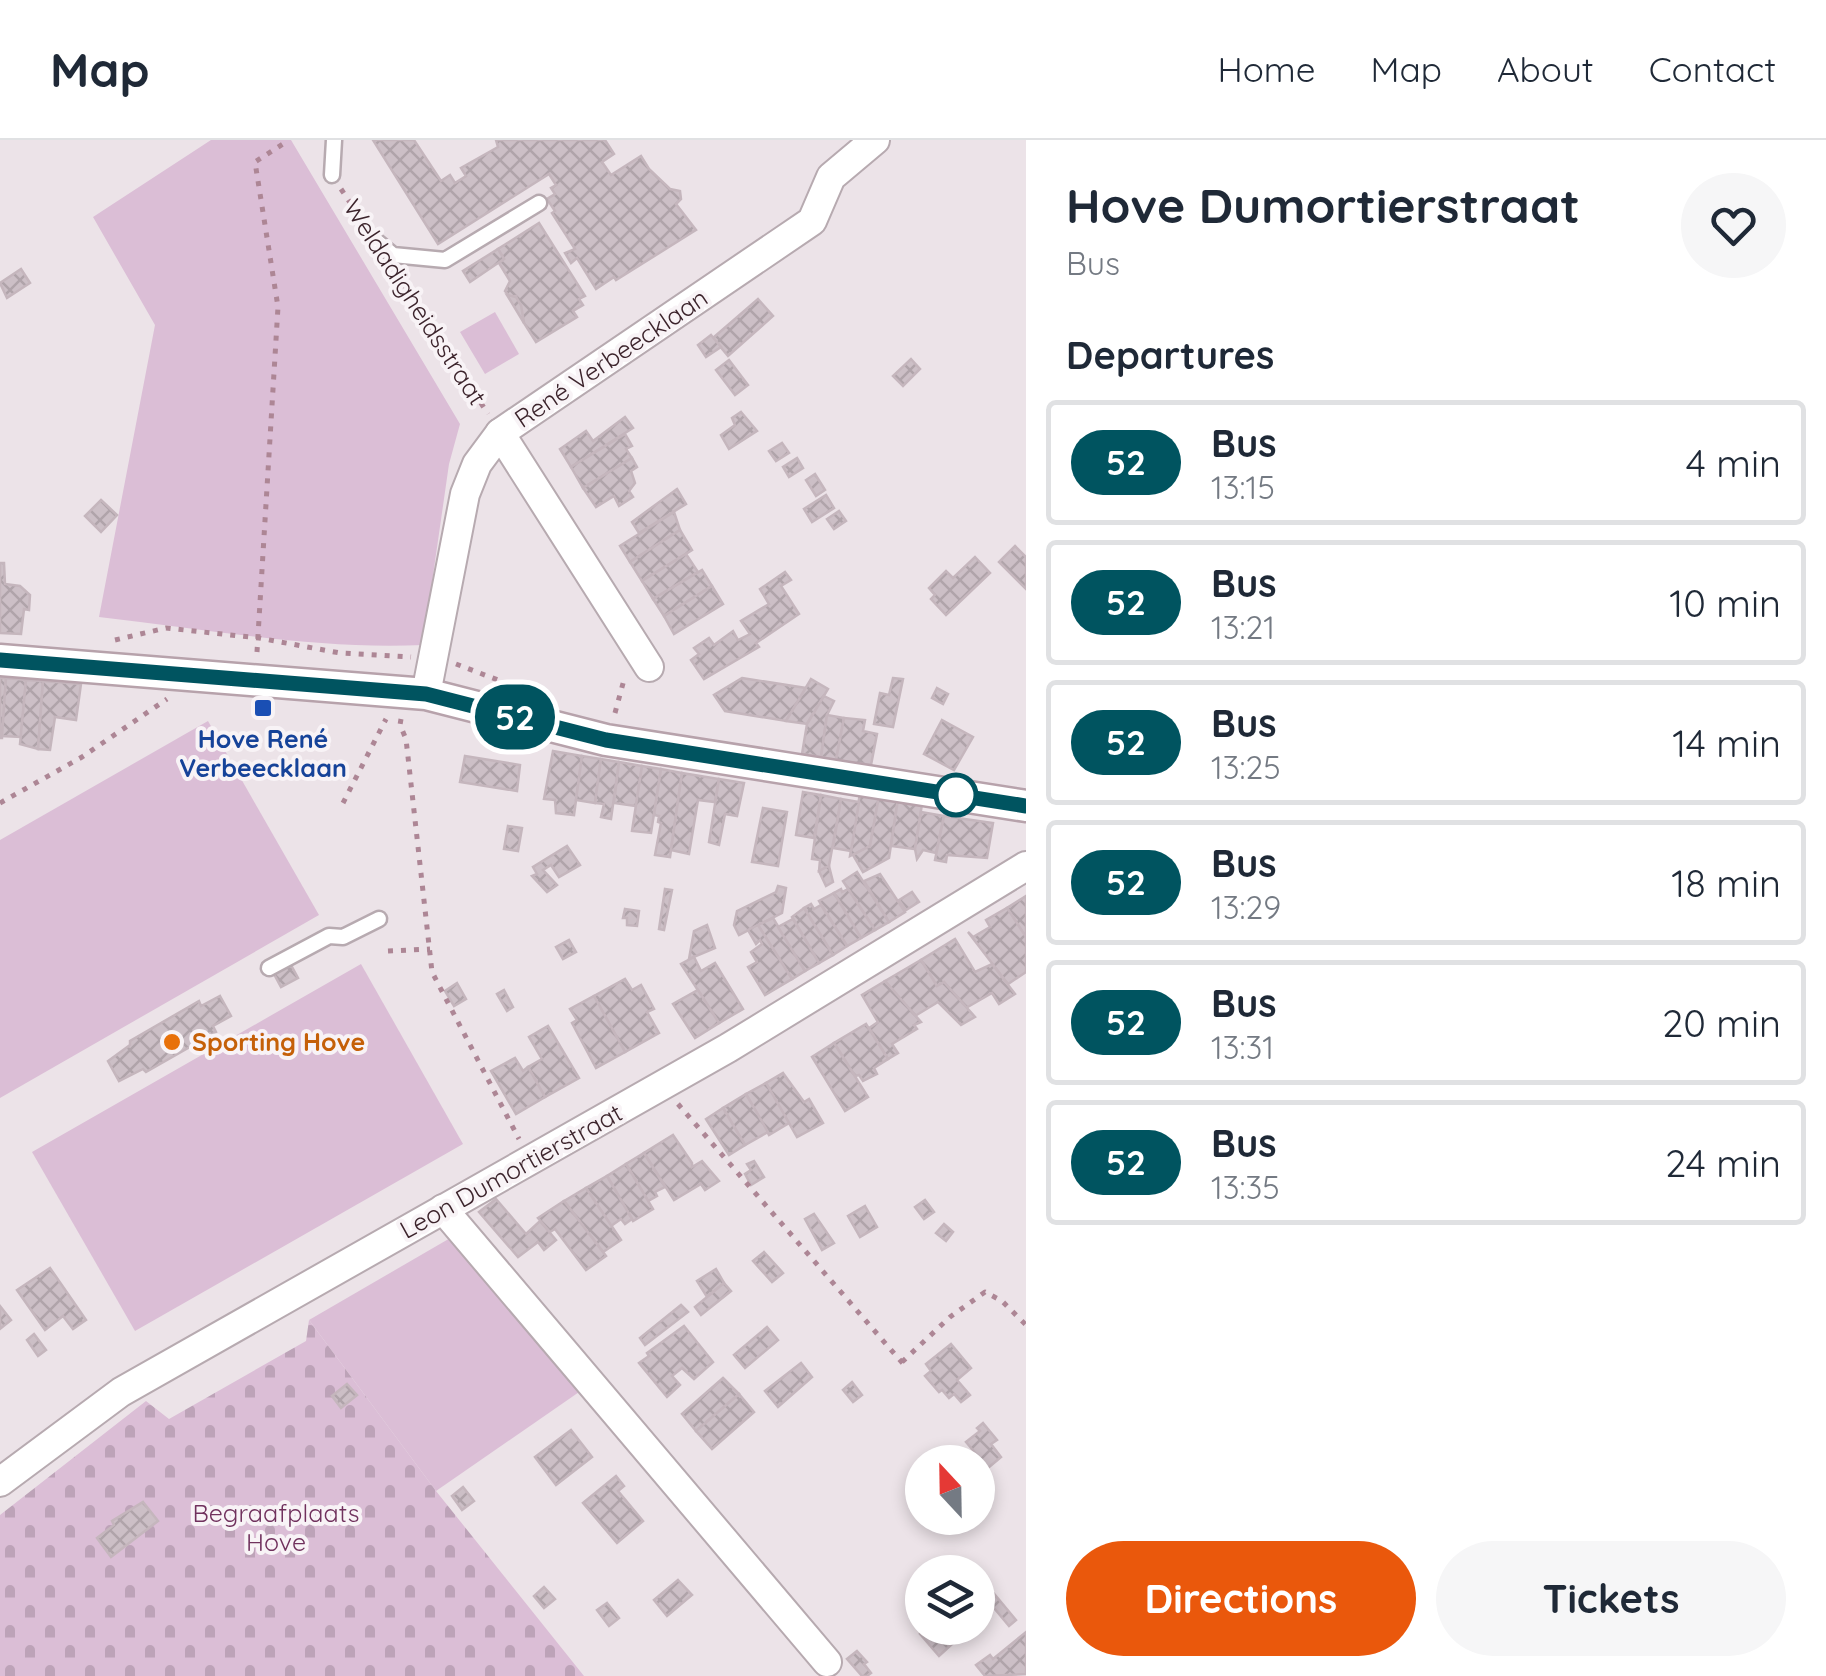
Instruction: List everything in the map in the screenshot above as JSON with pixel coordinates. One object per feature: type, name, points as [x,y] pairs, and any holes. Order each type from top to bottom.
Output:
[{"type":"street","name":"René Verbeecklaan","points":[[426,694],[465,494],[477,464],[500,432],[812,221],[831,177],[875,140]]},
{"type":"street","name":"Weldadigheidsstraat","points":[[500,432],[649,667]]},
{"type":"street","points":[[0,660],[426,694],[606,740],[1026,806]]},
{"type":"street","name":"Leon Dumortierstraat","points":[[0,1482],[121,1392],[664,1084],[1026,866]]},
{"type":"street","points":[[444,1209],[827,1662]]},
{"type":"lane","points":[[332,175],[334,140]]},
{"type":"lane","points":[[375,240],[393,255],[445,260],[539,203]]},
{"type":"lane","points":[[270,968],[329,936],[343,937],[379,919]]},
{"type":"path","points":[[259,638],[278,307],[255,162],[289,140]]},
{"type":"path","name":"Weldadigheidsstraat","points":[[332,175],[500,432]]},
{"type":"path","points":[[113,641],[166,628],[259,638],[340,653],[404,657]]},
{"type":"path","points":[[606,740],[634,642]]},
{"type":"path","points":[[0,803],[82,756],[180,690]]},
{"type":"path","points":[[343,803],[386,719]]},
{"type":"path","points":[[400,719],[406,738],[432,972],[529,1160]]},
{"type":"path","points":[[388,950],[430,949]]},
{"type":"path","points":[[664,1084],[689,1120],[904,1364],[950,1317],[985,1292],[1002,1300],[1026,1326]]},
{"type":"green space","points":[[211,140],[291,140],[460,424],[449,464],[423,645],[301,642],[99,617],[155,325],[93,217]]},
{"type":"green space","points":[[495,312],[519,354],[485,374],[460,332]]},
{"type":"green space","points":[[208,721],[319,915],[0,1098],[0,840]]},
{"type":"green space","points":[[361,964],[463,1144],[135,1331],[32,1152]]},
{"type":"green space","points":[[452,1237],[582,1390],[436,1491],[309,1320]]},
{"type":"green space","name":"Begraafplaats Hove","points":[[309,1320],[436,1491],[584,1676],[0,1676],[0,1515],[146,1401],[169,1419],[306,1341]]},
{"type":"building","points":[[373,140],[414,140],[441,181],[450,175],[455,183],[466,176],[461,168],[498,147],[496,140],[605,140],[614,154],[602,162],[611,175],[641,156],[670,189],[680,191],[681,199],[676,204],[696,230],[596,289],[577,258],[571,263],[565,253],[575,249],[547,199],[555,194],[551,188],[556,185],[549,174],[438,244]]},
{"type":"building","points":[[539,223],[585,296],[579,299],[583,305],[573,311],[577,317],[536,342],[524,323],[516,296],[510,297],[505,291],[510,281],[499,263],[504,259],[498,249]]},
{"type":"building","points":[[498,249],[504,259],[470,282],[463,271]]},
{"type":"building","points":[[21,269],[30,283],[7,298],[0,283]]},
{"type":"building","points":[[507,295],[516,297],[521,305],[524,323]]},
{"type":"building","points":[[758,299],[773,316],[728,356],[713,338]]},
{"type":"building","points":[[711,335],[721,347],[706,357],[698,345]]},
{"type":"building","points":[[911,359],[920,369],[903,386],[893,376]]},
{"type":"building","points":[[729,360],[748,385],[735,395],[716,370]]},
{"type":"building","points":[[741,412],[757,431],[729,449],[721,435],[735,425],[732,418]]},
{"type":"building","points":[[625,417],[633,428],[571,467],[560,449],[586,431],[593,441]]},
{"type":"building","points":[[625,434],[632,446],[626,449],[632,458],[583,488],[571,467]]},
{"type":"building","points":[[782,443],[789,453],[776,461],[769,451]]},
{"type":"building","points":[[632,458],[637,467],[631,471],[635,483],[629,491],[633,497],[619,506],[614,496],[596,507],[583,488]]},
{"type":"building","points":[[797,458],[803,468],[789,477],[783,467]]},
{"type":"building","points":[[815,474],[825,490],[816,496],[806,480]]},
{"type":"building","points":[[677,489],[686,504],[639,533],[632,522]]},
{"type":"building","points":[[826,495],[834,508],[812,522],[804,509]]},
{"type":"building","points":[[101,500],[117,515],[101,532],[85,516]]},
{"type":"building","points":[[839,511],[846,521],[834,529],[827,519]]},
{"type":"building","points":[[674,512],[680,530],[630,562],[620,546]]},
{"type":"building","points":[[680,530],[692,550],[642,581],[630,562]]},
{"type":"building","points":[[1015,546],[1026,557],[1026,589],[999,562]]},
{"type":"building","points":[[686,554],[698,572],[653,599],[642,581]]},
{"type":"building","points":[[975,557],[990,573],[946,615],[931,599],[935,595],[929,588],[946,571],[953,578]]},
{"type":"building","points":[[0,563],[4,563],[5,584],[20,586],[30,595],[21,634],[0,633]]},
{"type":"building","points":[[702,570],[712,586],[664,616],[653,599]]},
{"type":"building","points":[[785,572],[791,580],[781,586],[799,614],[756,643],[759,647],[704,679],[691,660],[699,654],[694,648],[709,638],[714,645],[733,631],[738,640],[750,634],[741,621],[769,604],[760,589]]},
{"type":"building","points":[[712,586],[723,604],[674,634],[664,616]]},
{"type":"building","points":[[0,678],[6,678],[2,738],[0,738]]},
{"type":"building","points":[[6,678],[26,680],[21,737],[2,736]]},
{"type":"building","points":[[742,678],[806,688],[786,721],[725,711],[714,695]]},
{"type":"building","points":[[893,678],[903,679],[893,727],[874,724],[880,693],[889,695]]},
{"type":"building","points":[[811,679],[828,689],[807,724],[786,721]]},
{"type":"building","points":[[26,680],[43,681],[38,749],[20,744]]},
{"type":"building","points":[[43,681],[81,684],[76,720],[55,717],[50,750],[38,749]]},
{"type":"building","points":[[937,688],[948,694],[943,704],[932,698]]},
{"type":"building","points":[[824,696],[834,701],[827,715],[821,757],[802,754],[807,724]]},
{"type":"building","points":[[827,715],[844,718],[836,760],[821,757]]},
{"type":"building","points":[[844,718],[865,720],[863,731],[877,734],[871,765],[836,760]]},
{"type":"building","points":[[942,720],[973,737],[954,770],[924,754]]},
{"type":"building","points":[[553,751],[582,756],[574,815],[556,813],[555,800],[544,799]]},
{"type":"building","points":[[465,756],[520,765],[517,791],[460,782]]},
{"type":"building","points":[[582,756],[601,759],[595,803],[576,800]]},
{"type":"building","points":[[601,759],[619,762],[611,819],[601,817],[604,804],[595,803]]},
{"type":"building","points":[[619,762],[642,766],[636,806],[614,803]]},
{"type":"building","points":[[642,766],[661,769],[651,833],[632,831]]},
{"type":"building","points":[[661,769],[682,773],[670,857],[655,855],[661,823],[659,816],[654,815]]},
{"type":"building","points":[[682,773],[719,779],[715,802],[698,800],[689,854],[671,850]]},
{"type":"building","points":[[719,779],[744,783],[737,816],[725,814],[719,845],[709,842]]},
{"type":"building","points":[[803,792],[821,795],[814,838],[796,835]]},
{"type":"building","points":[[860,793],[879,796],[870,846],[850,856]]},
{"type":"building","points":[[821,795],[841,799],[829,866],[819,871],[820,860],[812,859]]},
{"type":"building","points":[[879,796],[898,799],[889,858],[863,872],[853,855],[870,846]]},
{"type":"building","points":[[841,799],[859,802],[851,851],[833,848]]},
{"type":"building","points":[[898,799],[922,804],[915,849],[891,846]]},
{"type":"building","points":[[763,808],[787,812],[778,866],[752,862]]},
{"type":"building","points":[[921,812],[944,816],[936,853],[923,850],[917,859],[915,849]]},
{"type":"building","points":[[944,816],[993,823],[987,858],[947,855],[946,862],[935,860]]},
{"type":"building","points":[[508,826],[522,828],[518,851],[504,849]]},
{"type":"building","points":[[567,846],[580,865],[559,877],[551,865],[543,870],[557,885],[547,892],[532,876],[537,874],[533,867]]},
{"type":"building","points":[[829,866],[833,882],[826,886],[819,871]]},
{"type":"building","points":[[857,872],[889,922],[875,930],[843,881]]},
{"type":"building","points":[[880,874],[905,912],[889,922],[864,881]]},
{"type":"building","points":[[778,886],[786,888],[782,913],[739,935],[734,925],[737,911],[776,892]]},
{"type":"building","points":[[665,889],[672,890],[664,930],[659,929]]},
{"type":"building","points":[[848,889],[875,930],[861,938],[834,893]]},
{"type":"building","points":[[912,892],[919,902],[906,910],[899,900]]},
{"type":"building","points":[[834,893],[861,938],[847,946],[819,901]]},
{"type":"building","points":[[1026,896],[1026,937],[1007,908]]},
{"type":"building","points":[[811,904],[814,909],[821,905],[847,946],[833,955],[804,908]]},
{"type":"building","points":[[804,908],[833,955],[819,963],[792,917]]},
{"type":"building","points":[[1007,908],[1026,937],[1026,972],[1008,984],[968,932],[973,937],[990,927],[986,920]]},
{"type":"building","points":[[625,909],[639,911],[637,926],[627,925],[627,918],[623,918]]},
{"type":"building","points":[[773,918],[805,971],[792,979],[758,925]]},
{"type":"building","points":[[793,919],[819,963],[805,971],[778,927]]},
{"type":"building","points":[[707,925],[715,948],[689,959],[694,931]]},
{"type":"building","points":[[758,925],[792,979],[765,995],[748,967],[757,962],[751,952],[762,944],[760,940],[756,944],[748,930]]},
{"type":"building","points":[[955,939],[975,972],[992,964],[1015,994],[999,1004],[992,993],[966,1008],[944,982],[937,986],[921,960]]},
{"type":"building","points":[[569,940],[576,952],[563,959],[556,947]]},
{"type":"building","points":[[694,957],[701,971],[715,963],[743,1009],[719,1023],[681,964]]},
{"type":"building","points":[[921,960],[937,986],[944,982],[975,1017],[961,1025],[938,1002],[915,1016],[885,981]]},
{"type":"building","points":[[291,965],[298,978],[281,987],[274,974]]},
{"type":"building","points":[[625,979],[632,990],[641,985],[654,1009],[647,1012],[659,1033],[625,1052],[594,996]]},
{"type":"building","points":[[885,981],[921,1022],[914,1025],[917,1029],[892,1044],[898,1053],[888,1059],[869,1028],[878,1022],[862,995]]},
{"type":"building","points":[[457,983],[466,999],[454,1006],[445,991]]},
{"type":"building","points":[[504,990],[513,1007],[507,1011],[497,994]]},
{"type":"building","points":[[698,990],[719,1023],[695,1038],[673,1004]]},
{"type":"building","points":[[220,996],[231,1016],[213,1026],[216,1032],[146,1072],[143,1069],[119,1081],[108,1061],[130,1041],[199,1001],[201,1006]]},
{"type":"building","points":[[594,996],[625,1052],[596,1068],[572,1023],[577,1020],[570,1009]]},
{"type":"building","points":[[866,1024],[888,1059],[874,1068],[877,1074],[863,1081],[855,1076],[834,1043]]},
{"type":"building","points":[[548,1026],[579,1078],[545,1097],[528,1067],[542,1059],[529,1037]]},
{"type":"building","points":[[834,1043],[868,1097],[845,1111],[812,1057]]},
{"type":"building","points":[[515,1058],[523,1071],[528,1067],[545,1097],[516,1114],[491,1071]]},
{"type":"building","points":[[783,1073],[804,1102],[809,1099],[823,1123],[797,1137],[766,1083]]},
{"type":"building","points":[[766,1083],[789,1123],[769,1135],[746,1094]]},
{"type":"building","points":[[746,1094],[768,1132],[745,1145],[723,1108]]},
{"type":"building","points":[[723,1108],[745,1145],[729,1155],[706,1119]]},
{"type":"building","points":[[673,1135],[692,1167],[702,1161],[719,1181],[705,1190],[701,1184],[674,1200],[644,1153]]},
{"type":"building","points":[[644,1153],[665,1187],[648,1201],[626,1164]]},
{"type":"building","points":[[754,1161],[764,1177],[751,1185],[745,1174],[751,1170],[747,1164]]},
{"type":"building","points":[[626,1164],[653,1209],[633,1221],[607,1176]]},
{"type":"building","points":[[607,1176],[632,1219],[625,1224],[621,1219],[611,1226],[586,1188]]},
{"type":"building","points":[[586,1188],[621,1240],[603,1252],[564,1201]]},
{"type":"building","points":[[496,1199],[526,1234],[540,1221],[556,1240],[544,1250],[538,1242],[518,1257],[479,1212]]},
{"type":"building","points":[[925,1200],[934,1212],[924,1219],[915,1207]]},
{"type":"building","points":[[564,1201],[606,1256],[586,1270],[555,1229],[550,1232],[538,1218]]},
{"type":"building","points":[[865,1206],[877,1227],[860,1237],[848,1216]]},
{"type":"building","points":[[814,1214],[834,1243],[822,1250],[805,1219]]},
{"type":"building","points":[[944,1224],[953,1232],[946,1241],[936,1233]]},
{"type":"building","points":[[764,1252],[783,1273],[772,1282],[753,1261]]},
{"type":"building","points":[[50,1268],[86,1320],[73,1329],[63,1316],[45,1330],[17,1290]]},
{"type":"building","points":[[716,1269],[724,1283],[707,1297],[697,1281]]},
{"type":"building","points":[[724,1283],[731,1291],[701,1315],[695,1307]]},
{"type":"building","points":[[681,1305],[688,1312],[645,1345],[640,1338]]},
{"type":"building","points":[[0,1306],[11,1320],[0,1329]]},
{"type":"building","points":[[684,1326],[713,1362],[694,1379],[682,1368],[672,1376],[680,1385],[667,1397],[639,1363]]},
{"type":"building","points":[[767,1327],[778,1340],[745,1368],[734,1355]]},
{"type":"building","points":[[34,1334],[46,1350],[38,1356],[27,1340]]},
{"type":"building","points":[[951,1344],[971,1368],[957,1380],[970,1395],[961,1402],[954,1394],[949,1398],[942,1390],[939,1392],[925,1376],[931,1371],[926,1364]]},
{"type":"building","points":[[801,1363],[812,1377],[778,1407],[765,1391]]},
{"type":"building","points":[[723,1378],[739,1394],[696,1431],[682,1414]]},
{"type":"building","points":[[852,1382],[862,1395],[853,1402],[843,1390]]},
{"type":"building","points":[[347,1384],[357,1395],[341,1408],[332,1396]]},
{"type":"building","points":[[739,1394],[754,1412],[712,1449],[696,1431]]},
{"type":"building","points":[[983,1423],[997,1440],[992,1445],[969,1445],[966,1442],[980,1431],[977,1428]]},
{"type":"building","points":[[571,1430],[592,1457],[556,1485],[535,1457]]},
{"type":"building","points":[[616,1476],[624,1486],[618,1491],[643,1521],[617,1543],[583,1503]]},
{"type":"building","points":[[463,1487],[474,1501],[462,1510],[452,1496]]},
{"type":"building","points":[[143,1502],[158,1521],[111,1557],[97,1538],[114,1525],[112,1521]]},
{"type":"building","points":[[678,1580],[692,1595],[667,1616],[654,1600]]},
{"type":"building","points":[[544,1587],[555,1599],[544,1608],[534,1596]]},
{"type":"building","points":[[995,1595],[1016,1620],[1009,1626],[995,1609]]},
{"type":"building","points":[[607,1603],[619,1618],[609,1626],[597,1610]]},
{"type":"building","points":[[1026,1632],[1026,1674],[985,1676],[976,1665],[990,1655],[993,1659]]},
{"type":"building","points":[[930,1645],[951,1645],[939,1656]]},
{"type":"building","points":[[857,1651],[867,1662],[864,1664],[871,1673],[867,1676],[862,1676],[847,1659]]},
{"type":"bus line","name":"52","points":[[0,660],[426,694],[606,740],[1026,806]]},
{"type":"place","name":"Hove René Verbeecklaan","points":[[263,708]]},
{"type":"place","name":"Sporting Hove","points":[[172,1042]]}]
